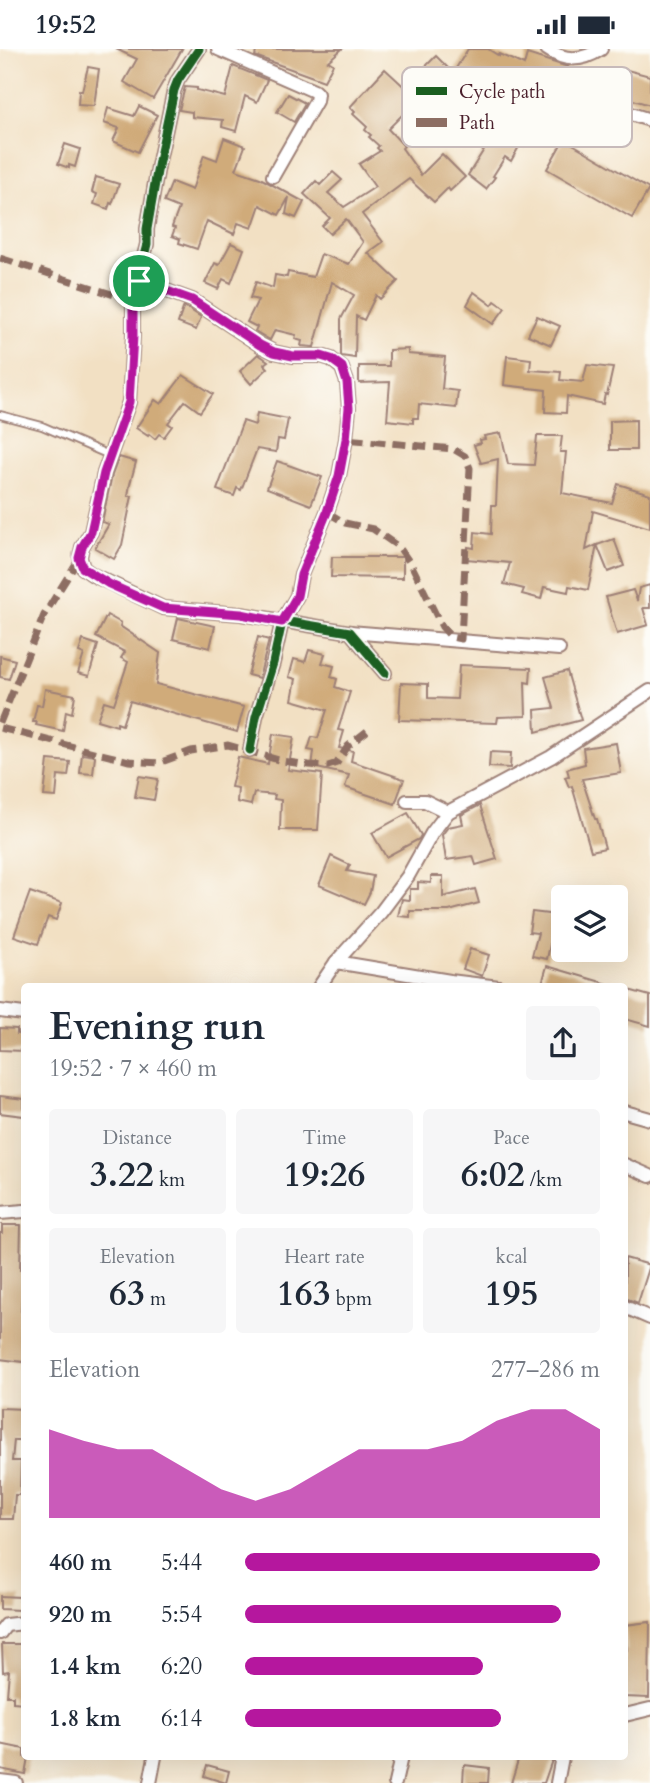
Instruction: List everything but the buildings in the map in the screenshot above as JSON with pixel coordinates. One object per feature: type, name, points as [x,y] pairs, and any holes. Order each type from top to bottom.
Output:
[{"type":"street","points":[[199,49],[174,90],[147,229],[148,244],[133,301],[129,402],[110,455],[91,532],[82,547],[79,558],[83,568],[109,584],[163,608],[241,614],[349,632],[559,649]]},
{"type":"street","points":[[218,49],[317,94],[316,101],[273,176]]},
{"type":"street","points":[[547,49],[555,55],[569,59],[586,58],[601,49]]},
{"type":"street","points":[[632,114],[650,120]]},
{"type":"street","points":[[139,281],[192,300],[274,352],[331,359],[342,367],[347,382],[349,408],[339,476],[301,575],[297,596],[282,622],[273,663],[256,717],[250,750]]},
{"type":"street","points":[[349,632],[385,673]]},
{"type":"street","points":[[322,983],[408,876],[432,833],[448,812],[551,757],[650,691]]},
{"type":"street","points":[[407,801],[425,801],[448,812]]},
{"type":"street","points":[[336,962],[444,983]]},
{"type":"street","points":[[0,1011],[21,1014]]},
{"type":"street","points":[[628,1113],[650,1119]]},
{"type":"street","points":[[628,1166],[650,1176]]},
{"type":"street","points":[[0,1213],[21,1211]]},
{"type":"street","points":[[628,1308],[650,1318]]},
{"type":"street","points":[[0,1633],[6,1625],[21,1623]]},
{"type":"street","points":[[628,1714],[650,1709]]},
{"type":"street","points":[[150,1783],[154,1760]]},
{"type":"street","points":[[395,1783],[400,1760]]},
{"type":"street","points":[[557,1783],[561,1760]]},
{"type":"street","points":[[0,1780],[16,1783]]},
{"type":"lane","points":[[0,415],[68,436],[89,448],[110,455]]},
{"type":"marked path","points":[[0,258],[133,301]]},
{"type":"marked path","points":[[327,512],[345,523],[373,529],[399,547],[412,566],[442,627],[451,637],[461,639],[470,468],[465,456],[453,449],[346,439]]},
{"type":"marked path","points":[[0,723],[44,615],[80,557]]},
{"type":"marked path","points":[[0,728],[129,761],[159,763],[191,751],[228,745],[282,761],[328,766],[337,763],[348,746],[367,731]]},
{"type":"cycle path","points":[[199,49],[174,90],[158,166],[147,244],[133,301],[129,402],[104,473],[91,532],[82,547],[80,557],[83,568],[163,608],[241,614],[350,632],[385,673]]},
{"type":"cycle path","points":[[139,281],[192,300],[274,352],[331,359],[342,368],[347,382],[349,408],[339,476],[301,575],[297,596],[282,622],[273,663],[256,717],[250,750]]},
{"type":"route","points":[[139,281],[192,300],[274,352],[293,356],[321,356],[342,367],[347,382],[349,408],[339,476],[301,575],[297,596],[282,622],[241,614],[163,608],[109,584],[83,568],[79,558],[82,547],[91,532],[104,473],[129,402],[133,301],[139,281]]}]
